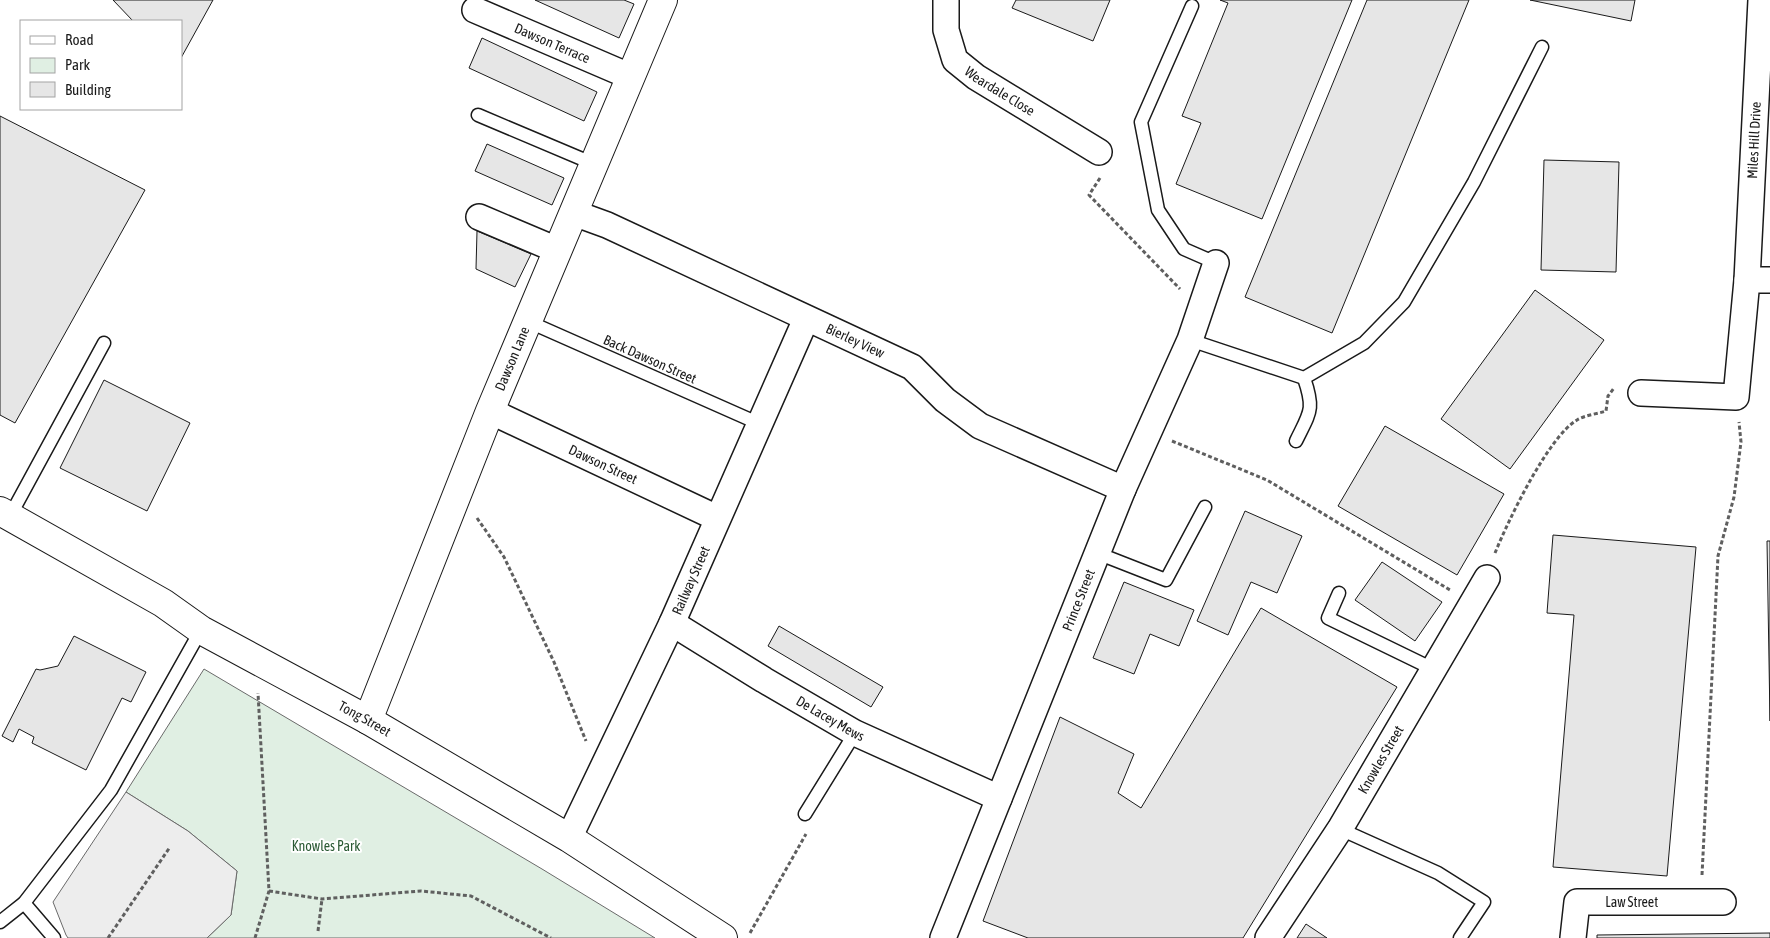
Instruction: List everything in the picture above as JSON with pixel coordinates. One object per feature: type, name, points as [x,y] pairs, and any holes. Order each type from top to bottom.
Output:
[{"type":"main road","name":"Dawson Lane","points":[[368,720],[490,411],[574,213],[629,76],[663,0]]},
{"type":"main road","name":"Tong Street","points":[[5,513],[163,603],[201,630],[368,720],[569,838],[723,938]]},
{"type":"street","name":"Weardale Close","points":[[946,0],[946,30],[955,60],[976,76],[1099,152]]},
{"type":"street","name":"Miles Hill Drive","points":[[1736,397],[1758,280],[1761,0]]},
{"type":"street","name":"Dawson Terrace","points":[[475,10],[629,76]]},
{"type":"street","name":"Bierley View","points":[[574,213],[607,225],[912,367],[945,400],[980,426],[1123,489]]},
{"type":"street","points":[[480,217],[557,250]]},
{"type":"street","name":"Prince Street","points":[[943,938],[1123,489],[1190,340],[1216,263]]},
{"type":"street","name":"Railway Street","points":[[569,838],[672,623],[806,319]]},
{"type":"street","points":[[1641,393],[1736,397]]},
{"type":"street","name":"Dawson Street","points":[[490,411],[717,518]]},
{"type":"street","name":"Knowles Street","points":[[1268,938],[1340,829],[1487,578]]},
{"type":"street","name":"De Lacey Mews","points":[[672,623],[855,733],[999,798]]},
{"type":"street","name":"Law Street","points":[[1573,938],[1576,902],[1712,903]]},
{"type":"lane","points":[[1192,6],[1141,122],[1158,210],[1184,249],[1216,263]]},
{"type":"lane","points":[[1190,340],[1304,378],[1364,343],[1404,302],[1474,182],[1542,47]]},
{"type":"lane","points":[[478,115],[594,164]]},
{"type":"lane","name":"Back Dawson Street","points":[[527,321],[760,424]]},
{"type":"lane","points":[[5,513],[104,343]]},
{"type":"lane","points":[[1296,441],[1311,409],[1310,396],[1304,378]]},
{"type":"lane","points":[[1097,552],[1166,580],[1204,507]]},
{"type":"lane","points":[[1339,593],[1328,618],[1433,669]]},
{"type":"lane","points":[[0,922],[24,903],[111,790],[201,630]]},
{"type":"lane","points":[[805,814],[855,733]]},
{"type":"lane","points":[[1340,829],[1438,873],[1484,902],[1460,938]]},
{"type":"lane","points":[[24,903],[54,938]]},
{"type":"path","points":[[1099,152],[1108,166],[1089,195],[1200,309]]},
{"type":"path","points":[[1487,578],[1492,560],[1509,519],[1560,433],[1578,419],[1606,411],[1608,396],[1614,388],[1641,393]]},
{"type":"path","points":[[1712,903],[1718,556],[1734,497],[1741,442],[1736,397]]},
{"type":"path","points":[[1149,432],[1267,480],[1472,604]]},
{"type":"path","points":[[459,491],[504,557],[554,662],[599,774]]},
{"type":"path","points":[[255,938],[269,891],[256,660]]},
{"type":"path","points":[[747,938],[810,826],[805,814]]},
{"type":"path","points":[[108,938],[170,847]]},
{"type":"path","points":[[269,891],[322,899],[420,891],[471,896],[551,938]]},
{"type":"path","points":[[318,931],[322,899]]},
{"type":"green space","name":"Knowles Park","points":[[204,669],[655,938],[207,938],[231,915],[237,871],[188,831],[126,792]]},
{"type":"shaded area","points":[[126,792],[188,831],[237,871],[231,915],[207,938],[68,938],[66,935],[53,902]]},
{"type":"building","points":[[113,0],[213,0],[182,56],[182,20],[132,20]]},
{"type":"building","points":[[535,0],[624,0],[634,4],[619,38]]},
{"type":"building","points":[[1016,0],[1110,0],[1093,41],[1012,8]]},
{"type":"building","points":[[1220,0],[1352,0],[1262,219],[1176,184],[1201,123],[1182,116],[1228,3]]},
{"type":"building","points":[[1367,0],[1469,0],[1332,333],[1245,297]]},
{"type":"building","points":[[1530,0],[1635,0],[1631,21]]},
{"type":"building","points":[[482,38],[597,92],[584,121],[469,68]]},
{"type":"building","points":[[0,116],[145,190],[15,423],[0,415]]},
{"type":"building","points":[[487,144],[564,178],[552,205],[475,171]]},
{"type":"building","points":[[1544,160],[1619,162],[1616,272],[1541,270]]},
{"type":"building","points":[[477,231],[531,254],[515,287],[476,269]]},
{"type":"building","points":[[1535,290],[1604,340],[1510,469],[1441,419]]},
{"type":"building","points":[[104,380],[190,423],[147,511],[60,468]]},
{"type":"building","points":[[1385,426],[1504,494],[1457,575],[1338,506]]},
{"type":"building","points":[[1245,511],[1302,536],[1277,593],[1251,582],[1228,635],[1197,621]]},
{"type":"building","points":[[1553,535],[1696,547],[1667,876],[1553,867],[1574,615],[1547,613]]},
{"type":"building","points":[[1767,541],[1770,541],[1770,721]]},
{"type":"building","points":[[1382,562],[1442,602],[1415,641],[1355,600]]},
{"type":"building","points":[[1124,582],[1194,610],[1179,646],[1150,634],[1134,674],[1093,658]]},
{"type":"building","points":[[1261,608],[1397,687],[1243,938],[1028,938],[983,921],[1060,717],[1134,754],[1118,793],[1141,808]]},
{"type":"building","points":[[779,626],[883,687],[871,707],[768,646]]},
{"type":"building","points":[[74,636],[146,672],[131,702],[122,698],[86,770],[32,743],[34,737],[19,729],[13,742],[2,736],[36,669],[40,670],[58,666]]},
{"type":"building","points":[[1306,924],[1327,938],[1297,938]]},
{"type":"building","points":[[1770,933],[1770,938],[1597,938],[1597,935]]}]
